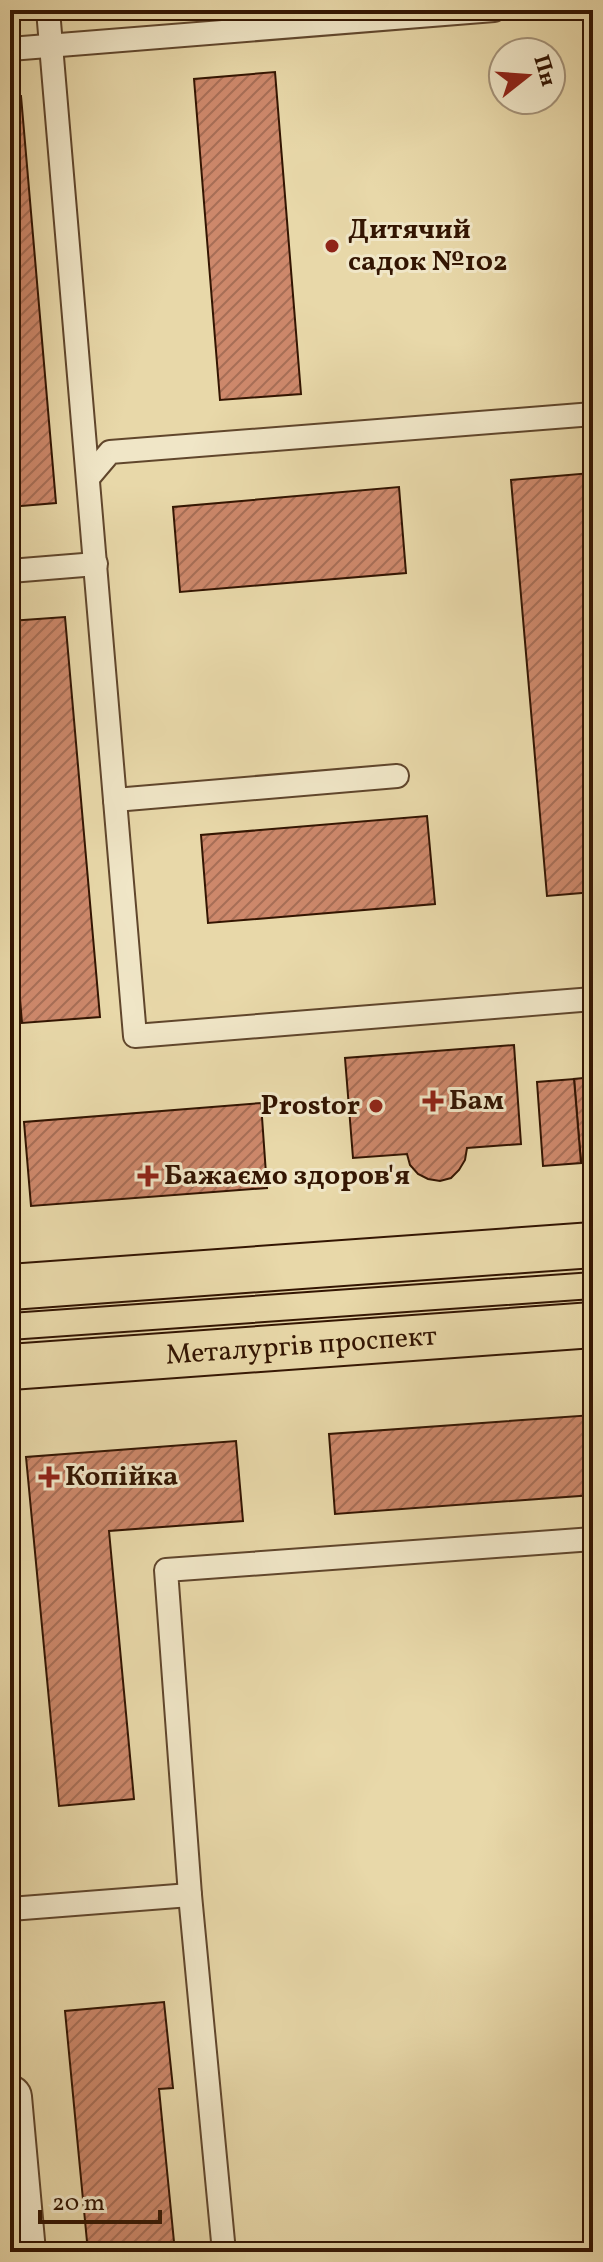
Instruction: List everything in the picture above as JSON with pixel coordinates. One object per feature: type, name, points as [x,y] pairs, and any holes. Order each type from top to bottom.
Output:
[{"type":"main road","points":[[10,1287],[593,1245]]},
{"type":"main road","name":"Металургів проспект","points":[[10,1367],[593,1325]]},
{"type":"street","points":[[10,2097],[24,2252]]},
{"type":"lane","points":[[48,10],[135,1036],[593,999]]},
{"type":"lane","points":[[10,49],[414,13],[494,10]]},
{"type":"lane","points":[[88,478],[110,452],[593,414]]},
{"type":"lane","points":[[10,571],[96,564]]},
{"type":"lane","points":[[115,800],[397,776]]},
{"type":"lane","points":[[224,2252],[190,1895],[166,1570],[593,1539]]},
{"type":"lane","points":[[10,1909],[190,1895]]},
{"type":"building","points":[[275,72],[301,394],[220,400],[194,79]]},
{"type":"building","points":[[21,96],[56,503],[10,507],[10,97]]},
{"type":"building","points":[[591,473],[593,892],[547,896],[511,480]]},
{"type":"building","points":[[399,487],[406,573],[180,592],[173,507]]},
{"type":"building","points":[[65,617],[100,1017],[22,1023],[10,879],[10,621]]},
{"type":"building","points":[[427,816],[435,904],[208,923],[201,835]]},
{"type":"building","points":[[514,1045],[521,1144],[467,1148],[459,1170],[451,1178],[440,1181],[418,1174],[410,1165],[407,1154],[353,1158],[345,1058]]},
{"type":"building","points":[[593,1077],[593,1162],[581,1163],[574,1079]]},
{"type":"building","points":[[574,1079],[581,1163],[543,1166],[537,1082]]},
{"type":"building","points":[[261,1103],[267,1188],[31,1206],[24,1122]]},
{"type":"building","points":[[593,1415],[593,1495],[335,1514],[329,1434]]},
{"type":"building","points":[[236,1441],[243,1521],[109,1531],[134,1799],[59,1806],[26,1457]]},
{"type":"building","points":[[164,2002],[173,2088],[159,2089],[175,2252],[88,2252],[65,2011]]},
{"type":"tram line","points":[[10,1313],[593,1272]]},
{"type":"tram line","points":[[10,1340],[593,1299]]},
{"type":"place","name":"Дитячий садок №102","points":[[332,246]]},
{"type":"place","name":"Бам","points":[[433,1101]]},
{"type":"place","name":"Prostor","points":[[376,1106]]},
{"type":"place","name":"Бажаємо здоров'я","points":[[148,1176]]},
{"type":"place","name":"Копійка","points":[[49,1477]]}]
